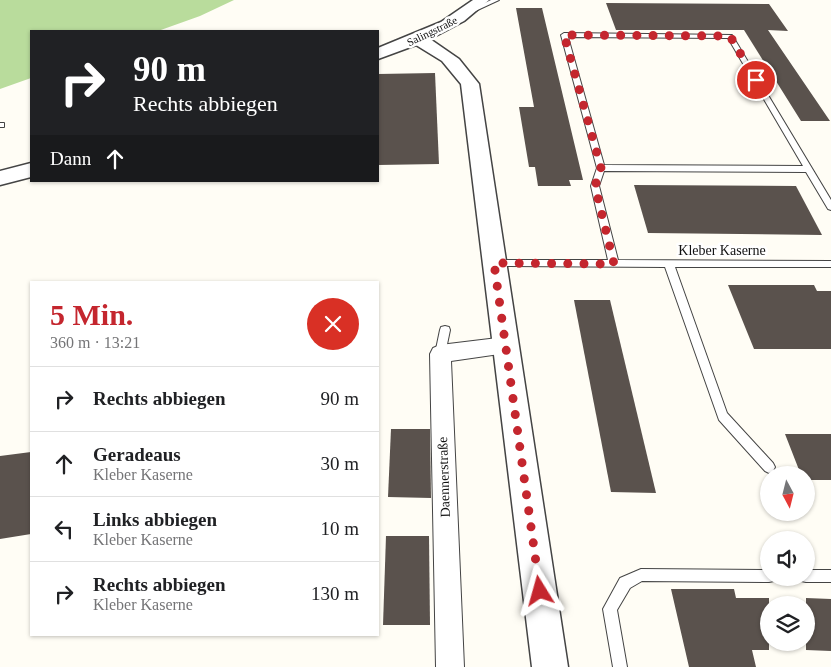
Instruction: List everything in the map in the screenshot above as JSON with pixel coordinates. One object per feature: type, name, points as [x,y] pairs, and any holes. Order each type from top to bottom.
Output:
[{"type":"street","name":"Salingstraße","points":[[379,54],[418,39],[470,12],[482,0]]},
{"type":"street","points":[[418,39],[447,56],[462,70],[470,84],[550,667]]},
{"type":"street","points":[[0,178],[30,170]]},
{"type":"street","points":[[440,354],[506,346]]},
{"type":"street","name":"Daennerstraße","points":[[440,354],[450,667]]},
{"type":"lane","points":[[470,12],[496,0]]},
{"type":"lane","points":[[614,264],[595,186],[601,168],[564,35],[730,36],[831,207]]},
{"type":"lane","points":[[601,168],[809,169]]},
{"type":"lane","name":"Kleber Kaserne","points":[[494,263],[831,264]]},
{"type":"lane","points":[[669,264],[723,416],[768,466]]},
{"type":"lane","points":[[440,354],[445,330]]},
{"type":"lane","points":[[620,667],[610,609],[625,583],[641,575],[760,576]]},
{"type":"lane","points":[[815,576],[831,576]]},
{"type":"green space","points":[[0,0],[234,0],[200,16],[161,30],[30,30],[30,78],[0,89]]},
{"type":"building","points":[[606,3],[769,4],[788,31],[768,30],[830,121],[801,121],[744,30],[616,30]]},
{"type":"building","points":[[516,8],[542,8],[583,180],[569,180],[571,186],[538,186],[535,167],[529,167],[519,107],[534,107]]},
{"type":"building","points":[[435,73],[439,164],[379,165],[379,74]]},
{"type":"building","points":[[634,185],[796,186],[822,235],[648,233]]},
{"type":"building","points":[[728,285],[814,285],[817,291],[831,291],[831,349],[754,349]]},
{"type":"building","points":[[574,300],[610,300],[656,493],[611,492]]},
{"type":"building","points":[[391,429],[430,429],[431,498],[388,497]]},
{"type":"building","points":[[785,434],[831,434],[831,480],[815,480],[815,466],[797,466]]},
{"type":"building","points":[[30,452],[30,534],[0,539],[0,456]]},
{"type":"building","points":[[386,536],[429,536],[430,625],[383,625]]},
{"type":"building","points":[[671,589],[734,589],[736,598],[760,598],[760,650],[752,650],[756,667],[689,667]]},
{"type":"building","points":[[815,598],[831,599],[831,651],[815,650]]},
{"type":"route","points":[[540,591],[494,263],[614,264],[595,186],[601,168],[564,35],[730,36],[756,80]]}]
